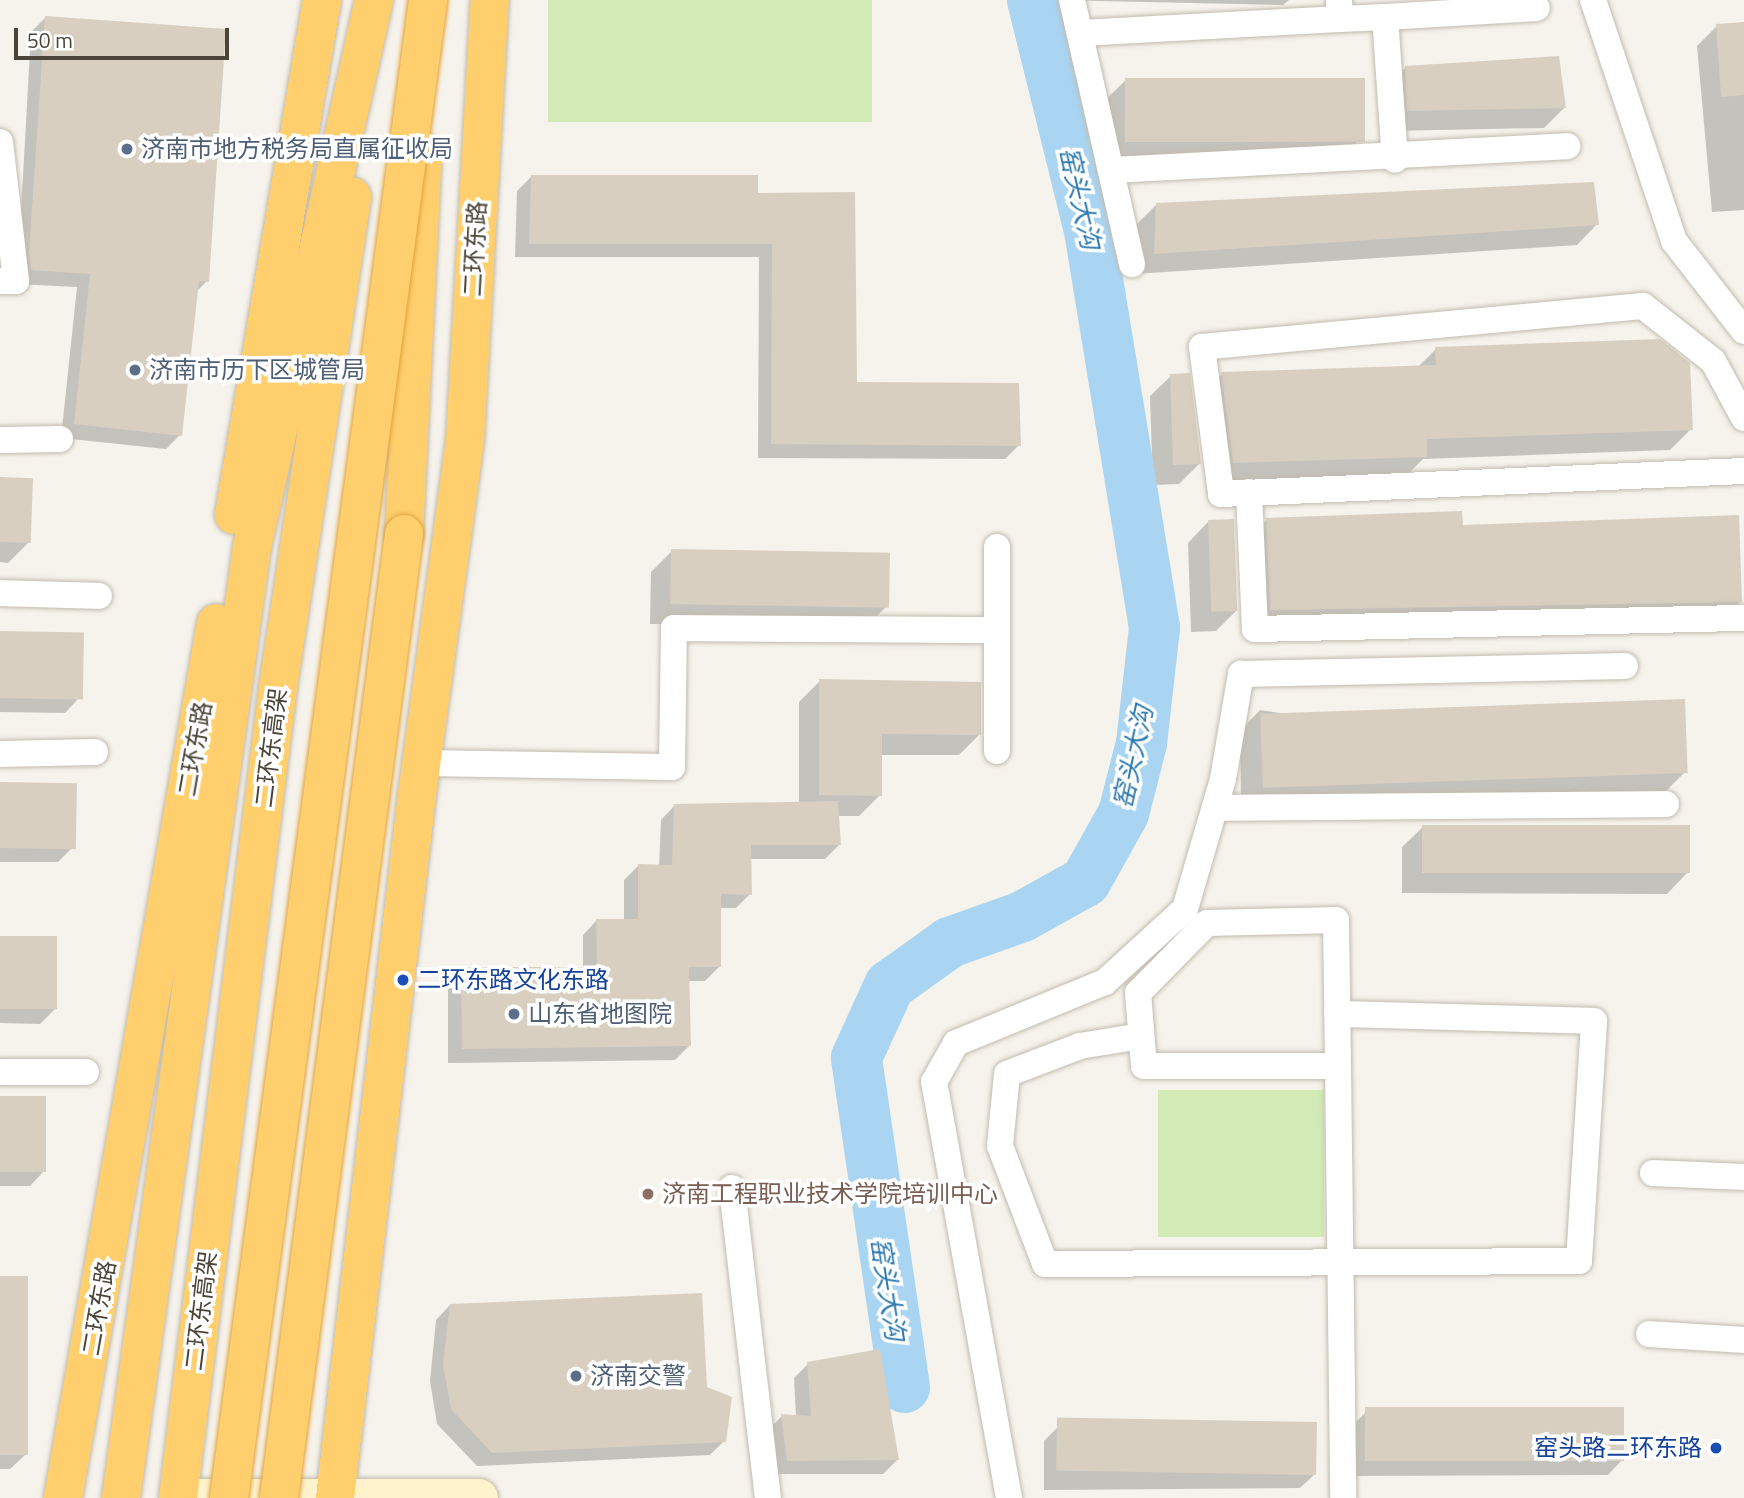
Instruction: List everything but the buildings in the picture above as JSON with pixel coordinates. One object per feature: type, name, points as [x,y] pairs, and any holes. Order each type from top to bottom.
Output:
[{"type":"highway","name":"二环东路","points":[[64,1498],[322,0]]},
{"type":"highway","points":[[121,1498],[137,1410],[252,547],[376,0]]},
{"type":"highway","name":"二环东高架","points":[[179,1498],[278,687],[376,0]]},
{"type":"highway","points":[[229,1498],[429,0]]},
{"type":"highway","points":[[279,1498],[404,534],[429,0]]},
{"type":"highway","name":"二环东路","points":[[335,1497],[421,763],[465,441],[490,0]]},
{"type":"highway","points":[[107,1498],[137,1410]]},
{"type":"main road","points":[[179,1498],[479,1498]]},
{"type":"street","points":[[1072,0],[1132,264]]},
{"type":"street","points":[[1593,0],[1674,241],[1744,331]]},
{"type":"street","points":[[1080,33],[1339,10],[1385,17],[1537,8]]},
{"type":"street","points":[[1385,17],[1395,160]]},
{"type":"street","points":[[0,142],[16,281],[0,281]]},
{"type":"street","points":[[1111,170],[1395,160],[1567,146]]},
{"type":"street","points":[[1744,418],[1713,361],[1643,306],[1202,347],[1221,494],[1744,471]]},
{"type":"street","points":[[0,440],[60,439]]},
{"type":"street","points":[[1249,492],[1255,629],[1744,618]]},
{"type":"street","points":[[997,547],[998,751]]},
{"type":"street","points":[[0,593],[99,596]]},
{"type":"street","points":[[421,763],[672,767],[674,628],[998,630]]},
{"type":"street","points":[[1009,1498],[934,1082],[956,1043],[1105,982],[1185,909],[1215,808],[1241,674],[1625,666]]},
{"type":"street","points":[[0,754],[95,752]]},
{"type":"street","points":[[1215,808],[1666,804]]},
{"type":"street","points":[[1338,1066],[1144,1066],[1138,993],[1207,923],[1336,920],[1338,1066],[1343,1498]]},
{"type":"street","points":[[1141,1036],[1080,1046],[1007,1074],[1000,1146],[1045,1264],[1580,1261],[1594,1021],[1337,1014]]},
{"type":"street","points":[[0,1072],[86,1072]]},
{"type":"street","points":[[1653,1173],[1744,1177]]},
{"type":"street","points":[[732,1188],[768,1498]]},
{"type":"street","points":[[1649,1334],[1744,1340]]},
{"type":"green space","points":[[548,0],[872,0],[872,122],[548,122]]},
{"type":"green space","points":[[1158,1090],[1324,1090],[1324,1237],[1158,1237]]},
{"type":"waterway","name":"窑头大沟","points":[[904,1387],[856,1057],[889,985],[949,942],[1022,916],[1085,881],[1123,813],[1141,743],[1154,627],[1088,226],[1032,0]]},
{"type":"place","name":"济南市地方税务局直属征收局","points":[[127,149]]},
{"type":"place","name":"济南市历下区城管局","points":[[135,370]]},
{"type":"place","name":"二环东路文化东路","points":[[403,980]]},
{"type":"place","name":"山东省地图院","points":[[514,1014]]},
{"type":"place","name":"济南工程职业技术学院培训中心","points":[[648,1194]]},
{"type":"place","name":"济南交警","points":[[576,1376]]},
{"type":"place","name":"窑头路二环东路","points":[[1716,1448]]}]
